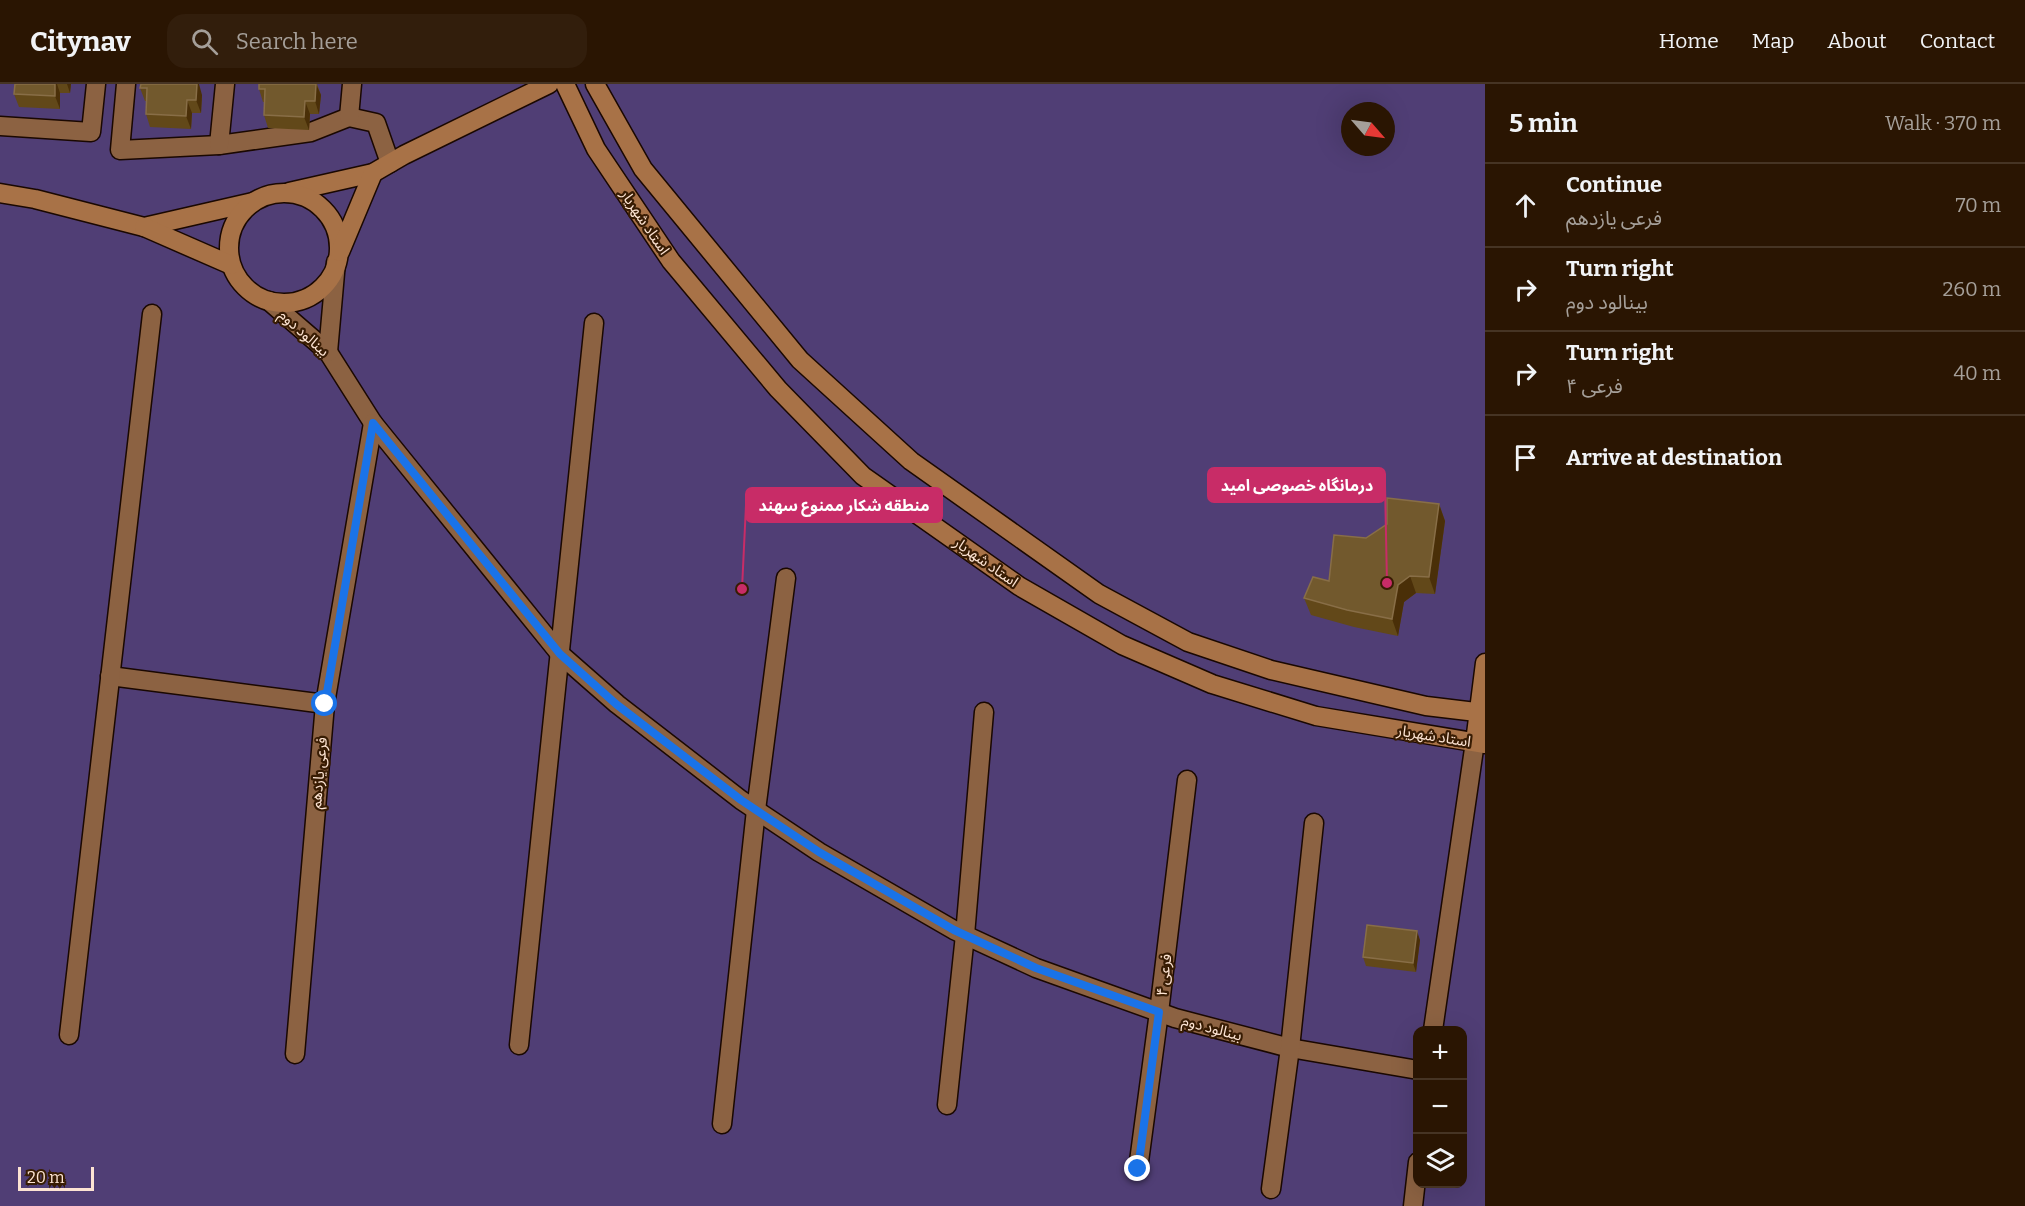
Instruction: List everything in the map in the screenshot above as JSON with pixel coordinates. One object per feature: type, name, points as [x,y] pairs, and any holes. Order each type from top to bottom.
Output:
[{"type":"main road","points":[[144,227],[253,202],[269,194],[287,193],[373,173],[549,84]]},
{"type":"main road","name":"استاد شهریار","points":[[565,84],[596,149],[671,261],[778,389],[863,476],[1019,586],[1122,645],[1212,684],[1316,716],[1480,743]]},
{"type":"main road","name":"استاد شهریار","points":[[595,84],[643,169],[800,360],[911,461],[1099,594],[1188,642],[1270,670],[1426,706],[1482,712]]},
{"type":"main road","points":[[253,202],[240,214],[232,230],[228,248],[231,265],[240,281],[253,294],[269,301],[286,303],[304,299],[320,289],[332,275],[373,173]]},
{"type":"main road","points":[[0,193],[35,199],[144,227],[231,265]]},
{"type":"main road","points":[[287,193],[305,197],[321,207],[332,221],[338,239],[337,260]]},
{"type":"main road","points":[[1480,743],[1485,663]]},
{"type":"street","points":[[0,126],[91,132],[96,84]]},
{"type":"street","points":[[126,84],[120,150],[219,145],[311,132],[349,117],[376,123],[390,164]]},
{"type":"street","points":[[219,145],[225,84]]},
{"type":"street","points":[[349,117],[352,84]]},
{"type":"street","points":[[328,352],[337,260]]},
{"type":"street","name":"بینالود دوم","points":[[269,301],[328,352],[373,423],[560,654],[616,704],[756,810],[819,852],[965,935],[1036,968],[1159,1012],[1290,1048],[1413,1069]]},
{"type":"street","points":[[69,1035],[152,314]]},
{"type":"street","points":[[519,1045],[594,323]]},
{"type":"street","name":"فرعی یازدهم","points":[[295,1054],[325,704],[373,423]]},
{"type":"street","points":[[722,1124],[756,810],[786,578]]},
{"type":"street","points":[[110,676],[325,704]]},
{"type":"street","points":[[947,1104],[965,935],[984,712]]},
{"type":"street","points":[[1434,1026],[1480,743]]},
{"type":"street","name":"فرعی ۴","points":[[1138,1169],[1187,780]]},
{"type":"street","points":[[1271,1190],[1290,1048],[1314,823]]},
{"type":"street","points":[[1413,1206],[1415,1188]]},
{"type":"shaded area","points":[[0,84],[1485,84],[1485,1206],[0,1206]]},
{"type":"building","points":[[15,84],[55,84],[55,96],[14,94]]},
{"type":"building","points":[[141,84],[197,84],[196,100],[187,100],[186,116],[146,114],[147,88],[140,88]]},
{"type":"building","points":[[259,84],[316,84],[315,101],[305,101],[304,117],[264,115],[265,89],[259,89]]},
{"type":"building","points":[[1387,498],[1439,504],[1429,577],[1410,576],[1398,585],[1392,619],[1304,598],[1313,577],[1329,581],[1334,535],[1366,538],[1387,524]]},
{"type":"building","points":[[1367,925],[1417,931],[1413,963],[1363,957]]},
{"type":"place","name":"درمانگاه خصوصی امید","points":[[1387,583]]},
{"type":"place","name":"منطقه شکار ممنوع سهند","points":[[742,589]]},
{"type":"route","points":[[325,704],[373,423],[560,654],[616,704],[741,800],[819,852],[954,930],[1036,968],[1159,1012],[1138,1169]]}]
